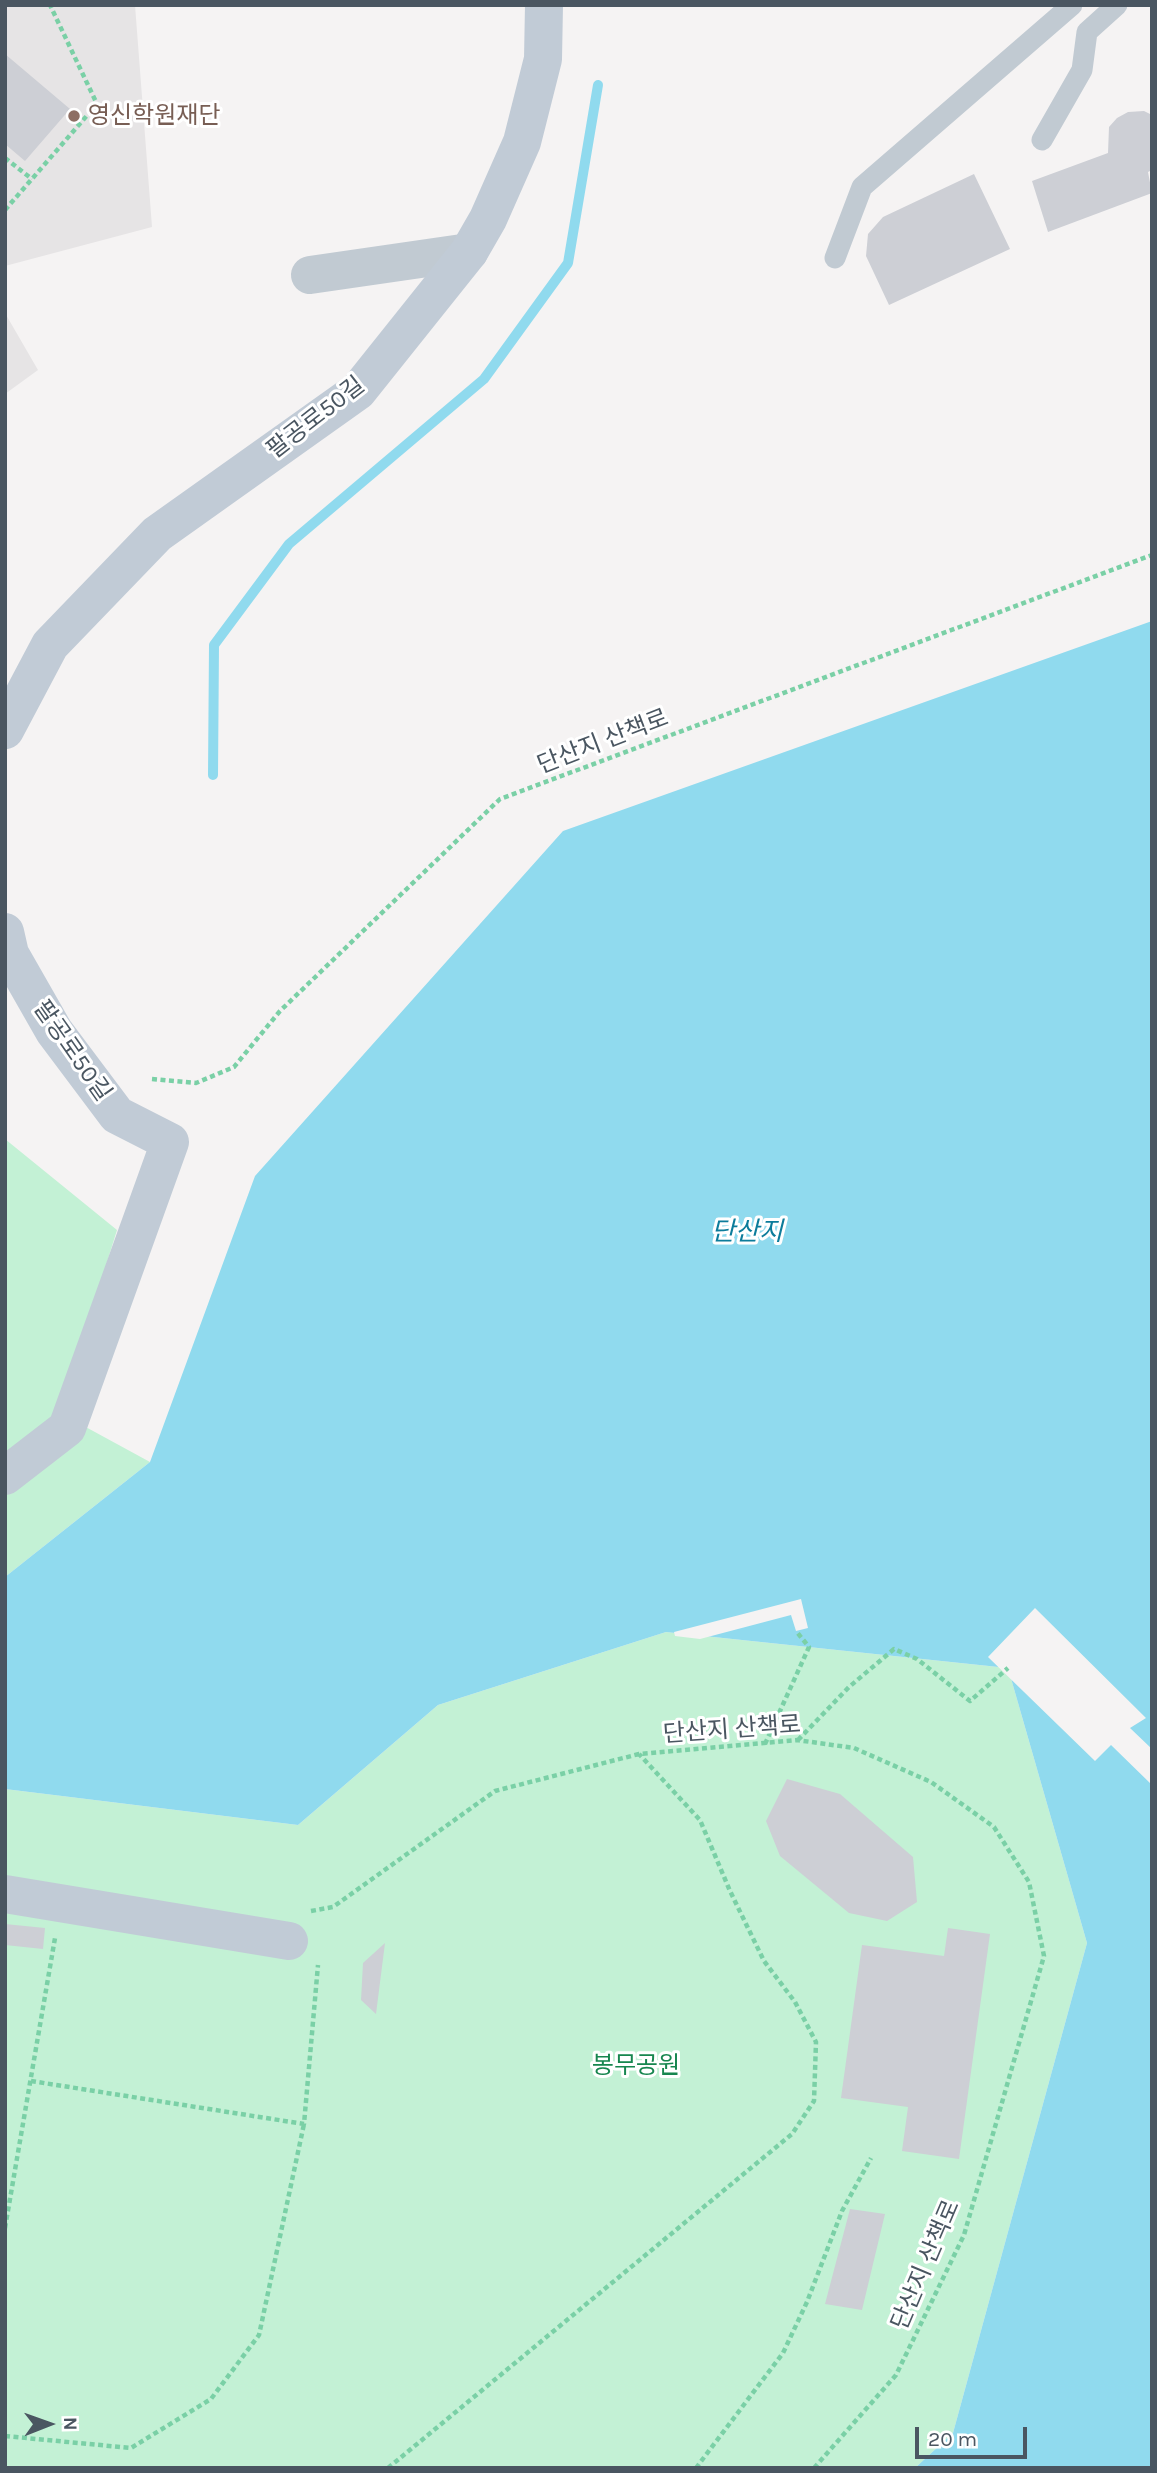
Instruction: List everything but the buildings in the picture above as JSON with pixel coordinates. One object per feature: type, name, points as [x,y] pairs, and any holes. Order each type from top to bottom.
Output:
[{"type":"street","name":"팔공로50길","points":[[5,730],[50,645],[157,534],[358,391],[469,252],[488,219],[522,142],[543,59],[544,5]]},
{"type":"street","points":[[310,275],[469,252]]},
{"type":"street","name":"팔공로50길","points":[[5,932],[10,954],[54,1031],[117,1115],[170,1142],[67,1428],[5,1476]]},
{"type":"street","points":[[5,1894],[61,1903],[288,1928]]},
{"type":"lane","points":[[835,258],[862,187],[1072,5]]},
{"type":"lane","points":[[1042,140],[1082,70],[1087,32],[1117,5]]},
{"type":"path","points":[[5,210],[97,104],[50,5]]},
{"type":"path","points":[[5,158],[32,179]]},
{"type":"path","name":"단산지 산책로","points":[[152,1079],[196,1083],[234,1067],[280,1011],[500,799],[1152,555]]},
{"type":"path","points":[[765,1744],[809,1647],[796,1631]]},
{"type":"path","points":[[797,1740],[849,1687],[894,1649],[917,1659],[970,1701],[1008,1668]]},
{"type":"path","name":"단산지 산책로","points":[[288,1928],[333,1907],[495,1791],[639,1754],[797,1740],[854,1748],[930,1782],[994,1828],[1029,1882],[1044,1956],[964,2235],[896,2375],[814,2468]]},
{"type":"path","points":[[388,2468],[792,2134],[814,2101],[816,2042],[795,2002],[764,1961],[730,1891],[700,1819],[639,1754]]},
{"type":"path","points":[[5,2228],[61,1903]]},
{"type":"path","points":[[5,2435],[131,2448],[211,2399],[259,2335],[304,2124],[318,1962],[288,1928]]},
{"type":"path","points":[[31,2081],[304,2124]]},
{"type":"path","points":[[696,2468],[783,2353],[807,2302],[842,2211],[871,2158]]},
{"type":"shaded area","name":"영신학원재단","points":[[5,5],[135,5],[152,227],[5,266]]},
{"type":"shaded area","points":[[5,313],[38,370],[5,394]]},
{"type":"green space","points":[[5,1139],[117,1230],[60,1413],[150,1462],[5,1577]]},
{"type":"green space","name":"봉무공원","points":[[666,1632],[1008,1668],[1087,1943],[953,2433],[915,2468],[5,2468],[5,1789],[298,1825],[438,1705]]},
{"type":"water","name":"단산지","points":[[1152,621],[1152,2468],[915,2468],[953,2433],[1087,1943],[1008,1668],[666,1632],[438,1705],[298,1825],[5,1789],[5,1577],[150,1462],[255,1176],[563,831]]},
{"type":"pier","points":[[801,1599],[808,1628],[796,1631],[791,1615],[700,1639],[675,1636],[674,1632]]},
{"type":"pier","points":[[1035,1608],[1146,1718],[1130,1728],[1152,1749],[1152,1785],[1111,1745],[1095,1761],[988,1657]]},
{"type":"waterway","points":[[213,775],[214,645],[289,544],[484,379],[568,263],[598,85]]},
{"type":"place","name":"영신학원재단","points":[[74,116]]}]
